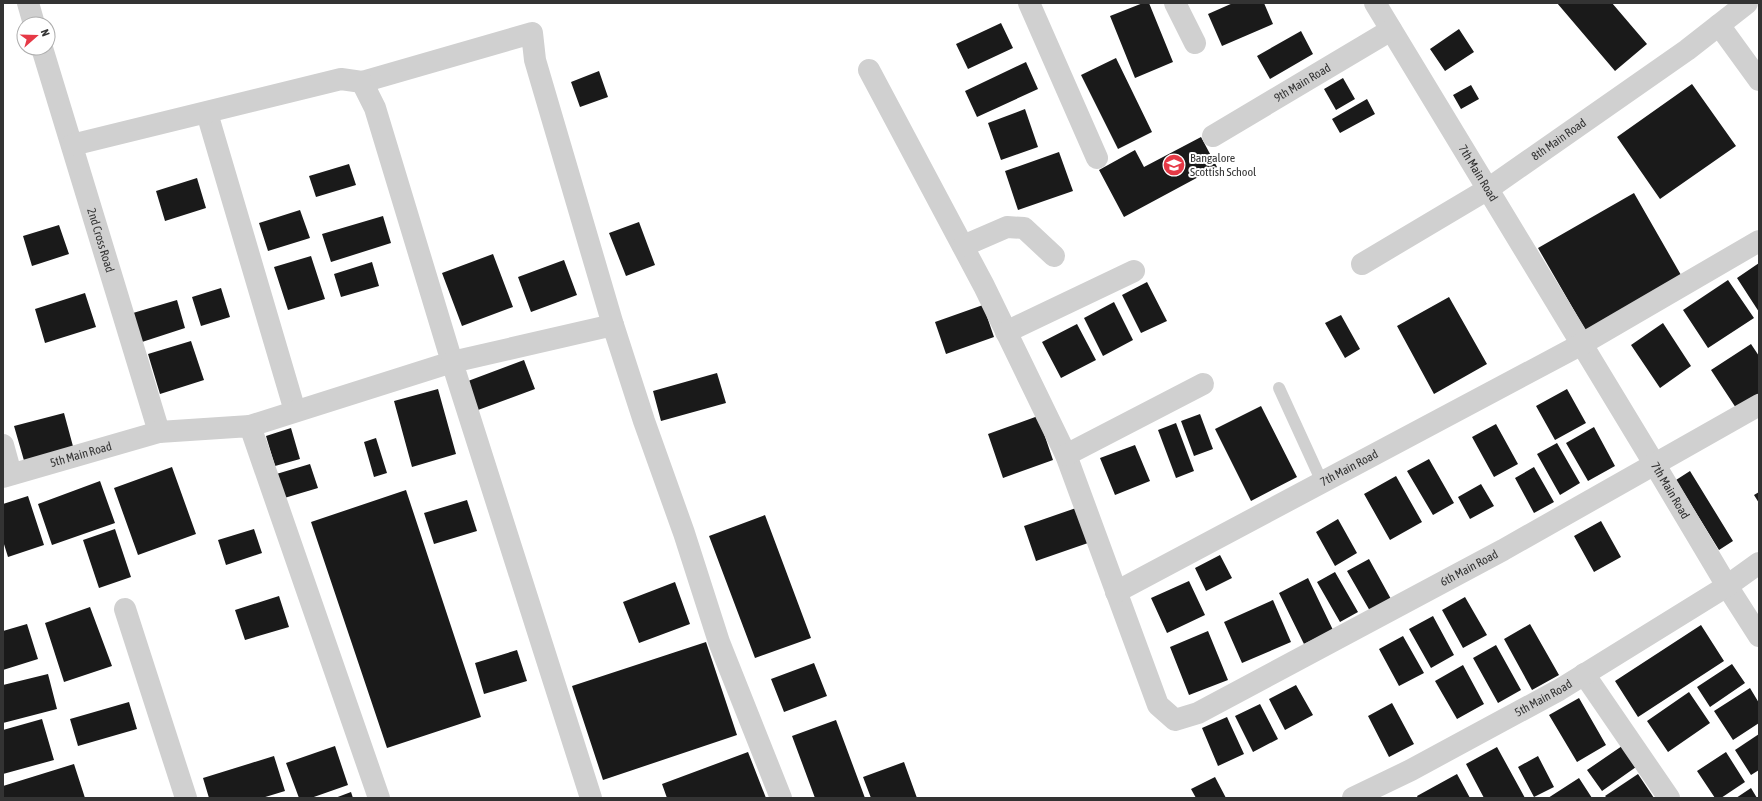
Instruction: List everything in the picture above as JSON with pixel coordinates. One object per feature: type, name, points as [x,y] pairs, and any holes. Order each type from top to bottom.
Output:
[{"type":"street","points":[[28,3],[32,16]]},
{"type":"street","points":[[1029,3],[1097,158]]},
{"type":"street","points":[[1175,3],[1195,43]]},
{"type":"street","name":"7th Main Road","points":[[1375,3],[1727,586],[1759,636]]},
{"type":"street","name":"8th Main Road","points":[[1362,264],[1488,188],[1687,50],[1747,3]]},
{"type":"street","points":[[1719,25],[1759,80]]},
{"type":"street","name":"9th Main Road","points":[[1213,136],[1392,30]]},
{"type":"street","points":[[72,145],[341,79],[362,82],[532,33],[535,60],[613,325],[644,421],[684,533],[720,642],[782,798]]},
{"type":"street","name":"2nd Cross Road","points":[[44,56],[159,432]]},
{"type":"street","points":[[869,70],[963,246],[1066,455],[1116,592]]},
{"type":"street","points":[[362,82],[375,108],[452,362],[591,798]]},
{"type":"street","points":[[207,113],[295,411]]},
{"type":"street","points":[[963,246],[1007,227],[1024,228],[1054,256]]},
{"type":"street","name":"7th Main Road","points":[[1116,592],[1582,344],[1759,241]]},
{"type":"street","points":[[1006,332],[1134,271]]},
{"type":"street","name":"5th Main Road","points":[[7,476],[159,432],[250,426],[452,362],[613,325]]},
{"type":"street","points":[[1066,455],[1203,384]]},
{"type":"street","name":"6th Main Road","points":[[1116,592],[1158,705],[1174,720],[1198,713],[1510,546],[1759,405]]},
{"type":"street","points":[[250,426],[379,798]]},
{"type":"street","points":[[3,445],[7,476]]},
{"type":"street","name":"5th Main Road","points":[[1353,798],[1411,770],[1559,690],[1727,586],[1759,563]]},
{"type":"street","points":[[125,609],[186,798]]},
{"type":"street","points":[[1584,674],[1669,798]]},
{"type":"lane","points":[[1278,388],[1322,482]]},
{"type":"building","points":[[1143,3],[1149,3],[1173,62],[1135,78],[1110,16]]},
{"type":"building","points":[[1233,3],[1264,3],[1273,24],[1222,46],[1208,14]]},
{"type":"building","points":[[1557,3],[1612,3],[1647,44],[1615,71]]},
{"type":"building","points":[[1001,23],[1013,48],[968,69],[956,44]]},
{"type":"building","points":[[1459,29],[1474,52],[1445,71],[1430,49]]},
{"type":"building","points":[[1301,31],[1313,54],[1270,79],[1257,56]]},
{"type":"building","points":[[1116,58],[1152,132],[1118,149],[1081,75]]},
{"type":"building","points":[[1026,62],[1038,89],[977,117],[965,91]]},
{"type":"building","points":[[599,71],[608,97],[580,107],[571,82]]},
{"type":"building","points":[[1343,78],[1355,99],[1336,110],[1324,89]]},
{"type":"building","points":[[1692,84],[1736,146],[1660,199],[1617,137]]},
{"type":"building","points":[[1471,85],[1479,99],[1461,109],[1453,95]]},
{"type":"building","points":[[1367,99],[1375,114],[1340,133],[1332,119]]},
{"type":"building","points":[[1025,109],[1038,147],[1001,160],[988,123]]},
{"type":"building","points":[[1201,137],[1217,167],[1124,217],[1099,170],[1135,150],[1144,167]]},
{"type":"building","points":[[1059,152],[1073,191],[1018,210],[1005,171]]},
{"type":"building","points":[[349,164],[356,185],[316,197],[309,176]]},
{"type":"building","points":[[197,178],[206,208],[165,221],[156,191]]},
{"type":"building","points":[[1634,193],[1681,275],[1586,331],[1538,248]]},
{"type":"building","points":[[300,210],[310,238],[268,251],[259,223]]},
{"type":"building","points":[[383,216],[391,243],[331,262],[322,234]]},
{"type":"building","points":[[639,222],[655,265],[626,276],[609,233]]},
{"type":"building","points":[[59,225],[69,254],[32,266],[23,236]]},
{"type":"building","points":[[493,254],[513,307],[462,326],[442,273]]},
{"type":"building","points":[[311,256],[325,299],[288,310],[274,267]]},
{"type":"building","points":[[564,260],[577,295],[531,312],[518,277]]},
{"type":"building","points":[[372,262],[379,286],[341,297],[334,274]]},
{"type":"building","points":[[1759,263],[1759,312],[1737,278]]},
{"type":"building","points":[[1728,280],[1754,318],[1708,348],[1683,310]]},
{"type":"building","points":[[1147,282],[1167,321],[1141,333],[1122,295]]},
{"type":"building","points":[[221,288],[230,317],[201,326],[192,297]]},
{"type":"building","points":[[85,293],[96,327],[45,343],[35,309]]},
{"type":"building","points":[[1449,297],[1487,364],[1434,394],[1397,326]]},
{"type":"building","points":[[177,300],[185,328],[142,342],[133,313]]},
{"type":"building","points":[[1114,302],[1133,340],[1103,356],[1084,318]]},
{"type":"building","points":[[983,305],[994,337],[946,354],[935,322]]},
{"type":"building","points":[[1341,315],[1360,349],[1345,358],[1325,323]]},
{"type":"building","points":[[1663,323],[1691,366],[1660,388],[1631,345]]},
{"type":"building","points":[[1077,324],[1096,360],[1061,378],[1042,342]]},
{"type":"building","points":[[191,341],[204,380],[160,394],[148,354]]},
{"type":"building","points":[[1751,344],[1759,356],[1759,393],[1736,408],[1711,370]]},
{"type":"building","points":[[524,360],[535,389],[478,410],[468,381]]},
{"type":"building","points":[[717,373],[726,403],[661,421],[653,391]]},
{"type":"building","points":[[438,389],[456,454],[412,467],[394,401]]},
{"type":"building","points":[[1567,389],[1586,423],[1555,440],[1536,406]]},
{"type":"building","points":[[1261,406],[1297,477],[1251,501],[1215,429]]},
{"type":"building","points":[[64,413],[74,450],[25,464],[14,426]]},
{"type":"building","points":[[1200,414],[1213,449],[1194,456],[1181,421]]},
{"type":"building","points":[[1038,416],[1053,460],[1003,478],[988,434]]},
{"type":"building","points":[[1176,423],[1194,471],[1176,478],[1158,430]]},
{"type":"building","points":[[1496,424],[1518,464],[1494,477],[1472,437]]},
{"type":"building","points":[[1594,427],[1615,466],[1588,481],[1566,443]]},
{"type":"building","points":[[291,428],[300,459],[275,466],[266,436]]},
{"type":"building","points":[[376,438],[387,473],[374,477],[364,442]]},
{"type":"building","points":[[1557,443],[1580,483],[1560,495],[1537,454]]},
{"type":"building","points":[[1135,445],[1150,481],[1115,495],[1100,458]]},
{"type":"building","points":[[1429,459],[1454,503],[1433,515],[1407,471]]},
{"type":"building","points":[[310,464],[318,488],[281,499],[273,475]]},
{"type":"building","points":[[172,467],[196,534],[138,555],[114,488]]},
{"type":"building","points":[[1534,467],[1554,502],[1534,513],[1515,478]]},
{"type":"building","points":[[1690,471],[1733,541],[1719,550],[1676,480]]},
{"type":"building","points":[[1396,476],[1422,522],[1390,540],[1364,494]]},
{"type":"building","points":[[100,481],[115,523],[52,545],[38,504]]},
{"type":"building","points":[[1481,484],[1494,506],[1470,519],[1458,497]]},
{"type":"building","points":[[406,490],[481,717],[387,748],[311,522]]},
{"type":"building","points":[[1759,492],[1759,503],[1754,495]]},
{"type":"building","points":[[28,496],[44,545],[8,557],[3,541],[3,504]]},
{"type":"building","points":[[467,500],[477,531],[434,544],[424,513]]},
{"type":"building","points":[[1076,508],[1088,543],[1036,561],[1024,526]]},
{"type":"building","points":[[765,515],[811,638],[755,658],[709,536]]},
{"type":"building","points":[[1338,519],[1357,553],[1335,566],[1316,532]]},
{"type":"building","points":[[1601,521],[1621,557],[1594,572],[1574,536]]},
{"type":"building","points":[[115,529],[131,577],[99,588],[83,540]]},
{"type":"building","points":[[254,529],[262,553],[226,565],[218,540]]},
{"type":"building","points":[[1220,555],[1232,578],[1206,591],[1195,568]]},
{"type":"building","points":[[1369,559],[1391,599],[1370,611],[1347,571]]},
{"type":"building","points":[[1335,572],[1358,612],[1340,622],[1317,582]]},
{"type":"building","points":[[1308,578],[1333,630],[1304,644],[1279,593]]},
{"type":"building","points":[[1189,581],[1205,615],[1167,633],[1151,598]]},
{"type":"building","points":[[675,582],[690,624],[639,643],[623,602]]},
{"type":"building","points":[[279,596],[289,627],[245,640],[235,610]]},
{"type":"building","points":[[1465,597],[1487,635],[1463,648],[1442,610]]},
{"type":"building","points":[[1273,600],[1291,642],[1242,663],[1224,622]]},
{"type":"building","points":[[90,607],[112,666],[64,682],[45,623]]},
{"type":"building","points":[[1433,616],[1454,655],[1431,668],[1409,629]]},
{"type":"building","points":[[27,624],[38,659],[3,670],[3,631]]},
{"type":"building","points":[[1530,624],[1559,675],[1532,690],[1504,639]]},
{"type":"building","points":[[1701,625],[1724,661],[1638,717],[1615,681]]},
{"type":"building","points":[[1208,631],[1228,680],[1189,695],[1170,647]]},
{"type":"building","points":[[1403,636],[1424,673],[1399,686],[1379,649]]},
{"type":"building","points":[[706,642],[737,735],[603,780],[572,686]]},
{"type":"building","points":[[1496,645],[1521,690],[1498,703],[1473,658]]},
{"type":"building","points":[[517,650],[527,681],[484,694],[475,663]]},
{"type":"building","points":[[814,663],[827,696],[784,712],[771,679]]},
{"type":"building","points":[[1732,664],[1745,683],[1710,707],[1697,687]]},
{"type":"building","points":[[1463,665],[1484,704],[1457,719],[1435,681]]},
{"type":"building","points":[[48,674],[57,709],[3,723],[3,685]]},
{"type":"building","points":[[1296,685],[1313,715],[1285,730],[1269,699]]},
{"type":"building","points":[[1750,688],[1759,703],[1759,723],[1733,740],[1714,711]]},
{"type":"building","points":[[1689,692],[1710,723],[1668,752],[1647,721]]},
{"type":"building","points":[[1579,698],[1606,745],[1577,762],[1549,715]]},
{"type":"building","points":[[129,702],[137,729],[78,746],[70,719]]},
{"type":"building","points":[[1392,703],[1414,744],[1389,757],[1368,716]]},
{"type":"building","points":[[1260,704],[1278,739],[1253,752],[1235,716]]},
{"type":"building","points":[[1227,717],[1244,754],[1218,766],[1202,728]]},
{"type":"building","points":[[42,719],[54,760],[3,774],[3,730]]},
{"type":"building","points":[[836,720],[865,798],[815,798],[792,736]]},
{"type":"building","points":[[1759,734],[1759,770],[1751,775],[1735,750]]},
{"type":"building","points":[[335,746],[348,785],[311,798],[299,798],[286,763]]},
{"type":"building","points":[[1622,746],[1636,767],[1602,791],[1587,770]]},
{"type":"building","points":[[1497,747],[1525,798],[1484,798],[1466,764]]},
{"type":"building","points":[[748,752],[766,798],[667,798],[662,784]]},
{"type":"building","points":[[1726,752],[1745,782],[1721,798],[1715,798],[1697,771]]},
{"type":"building","points":[[274,756],[285,791],[262,798],[209,798],[203,778]]},
{"type":"building","points":[[1538,756],[1554,787],[1534,797],[1518,767]]},
{"type":"building","points":[[904,762],[917,798],[871,798],[863,777]]},
{"type":"building","points":[[74,764],[85,798],[4,798],[3,786]]},
{"type":"building","points":[[1457,774],[1470,798],[1418,798],[1417,796]]},
{"type":"building","points":[[1638,774],[1654,798],[1607,798],[1605,796]]},
{"type":"building","points":[[1215,777],[1226,798],[1196,798],[1191,789]]},
{"type":"building","points":[[1579,778],[1592,798],[1548,798]]},
{"type":"building","points":[[1751,788],[1757,798],[1736,798]]},
{"type":"building","points":[[351,792],[353,798],[335,798]]},
{"type":"place","name":"Bangalore Scottish School","points":[[1174,165]]}]
